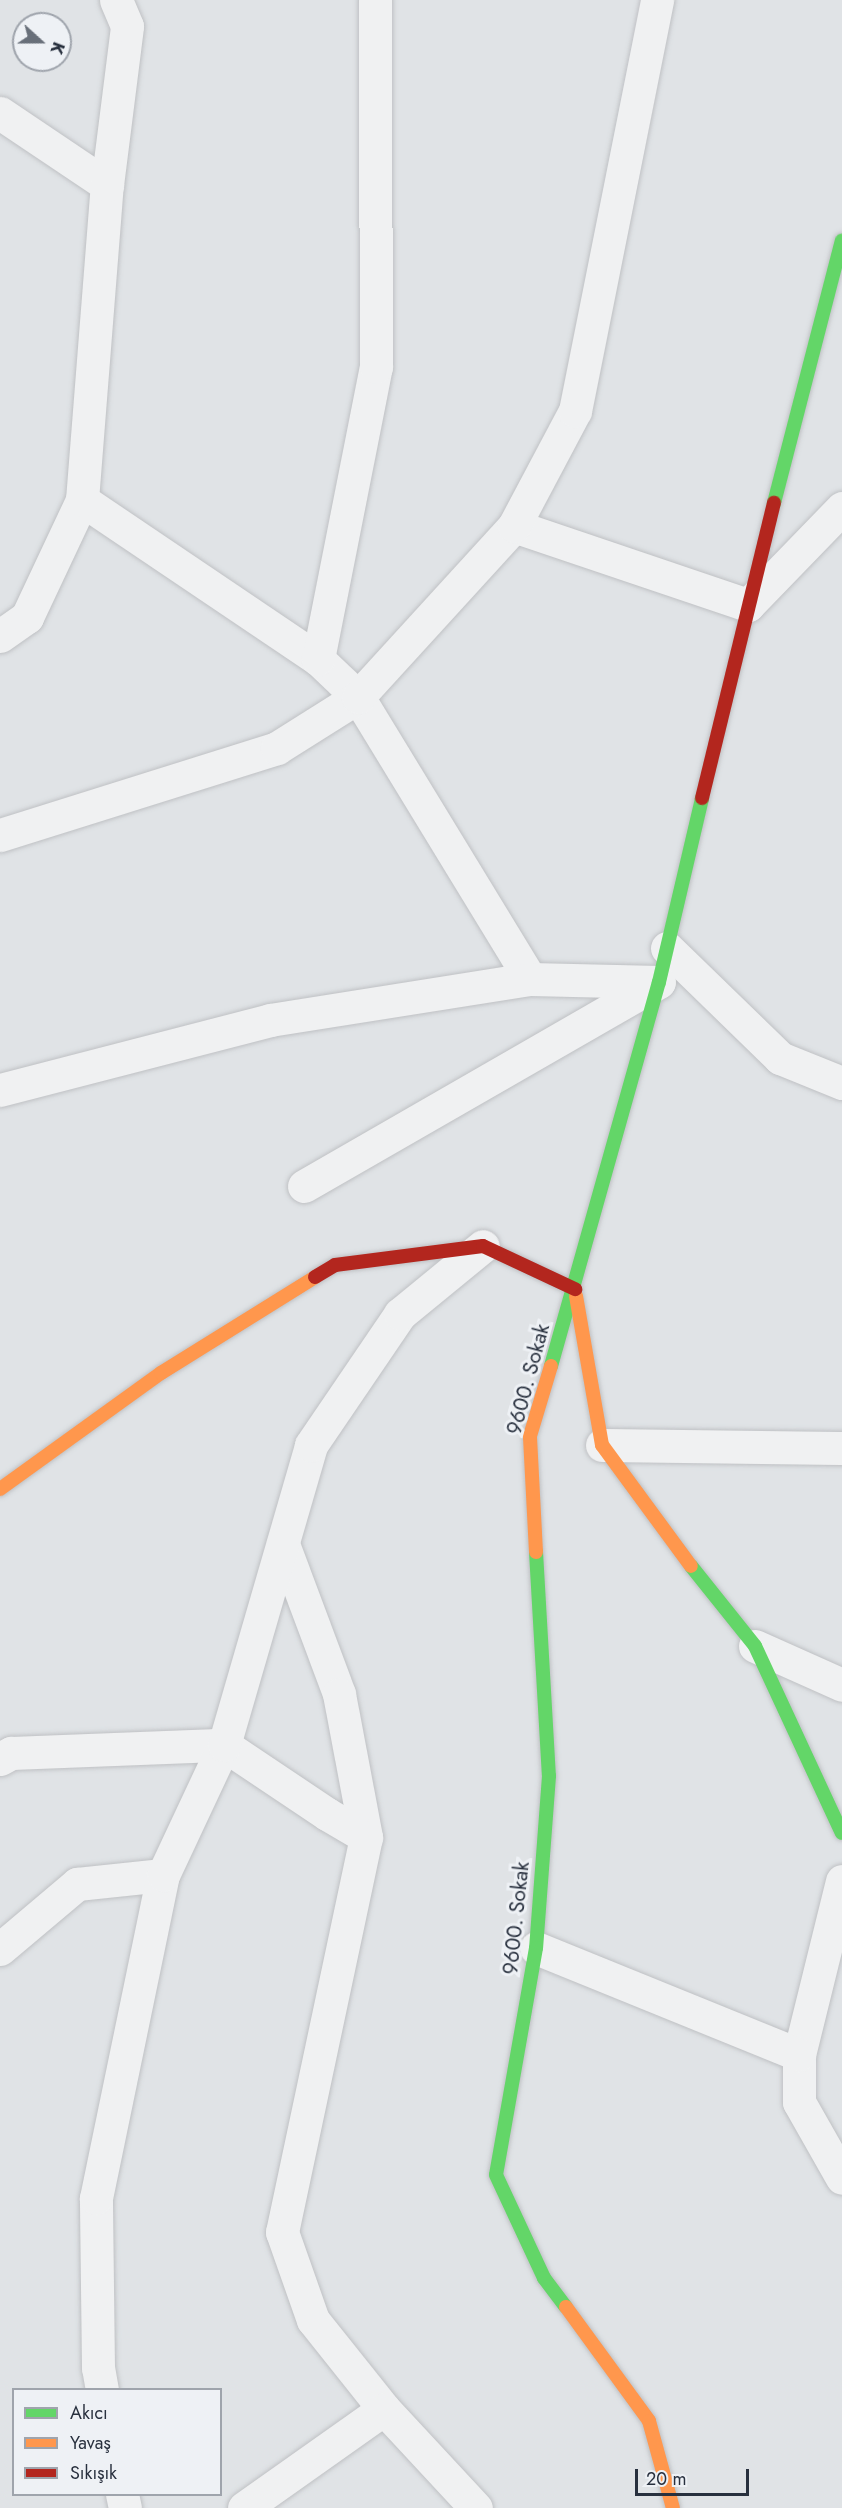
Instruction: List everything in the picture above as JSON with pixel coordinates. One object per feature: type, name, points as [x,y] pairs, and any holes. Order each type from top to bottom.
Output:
[{"type":"street","points":[[318,659],[376,367],[375,0]]},
{"type":"street","points":[[0,835],[277,748],[358,697],[514,526],[575,411],[657,0]]},
{"type":"street","points":[[0,636],[27,617],[82,500],[123,9]]},
{"type":"street","points":[[0,113],[107,185]]},
{"type":"street","name":"9600. Sokak","points":[[673,2508],[649,2421],[544,2278],[496,2175],[536,1948],[549,1776],[530,1437],[575,1289],[659,982],[748,604],[842,241]]},
{"type":"street","points":[[82,500],[318,659],[358,697],[530,978]]},
{"type":"street","points":[[514,526],[748,604],[842,508]]},
{"type":"street","points":[[667,948],[780,1058],[842,1083]]},
{"type":"street","points":[[0,1090],[270,1020],[530,978],[659,982]]},
{"type":"street","points":[[304,1186],[659,982]]},
{"type":"street","points":[[102,2388],[98,2368],[96,2198],[163,1875],[224,1745],[312,1444],[399,1314],[483,1246]]},
{"type":"street","points":[[0,1489],[161,1373],[335,1265],[483,1246],[575,1289],[602,1445],[657,1523],[755,1646],[842,1833]]},
{"type":"street","points":[[602,1445],[842,1448]]},
{"type":"street","points":[[283,1544],[339,1694],[366,1838],[282,2232],[314,2320],[384,2409],[476,2508]]},
{"type":"street","points":[[755,1646],[842,1684]]},
{"type":"street","points":[[0,1759],[12,1753],[224,1745],[366,1838]]},
{"type":"street","points":[[0,1949],[77,1884],[163,1875]]},
{"type":"street","points":[[842,1881],[799,2055],[799,2102],[842,2178]]},
{"type":"street","points":[[536,1948],[799,2055]]},
{"type":"street","points":[[244,2508],[384,2409]]},
{"type":"traffic: fast","points":[[774,503],[842,241]]},
{"type":"traffic: fast","points":[[551,1366],[659,982],[702,798]]},
{"type":"traffic: fast","points":[[536,1552],[549,1776],[536,1948],[496,2175],[544,2278],[566,2307]]},
{"type":"traffic: fast","points":[[691,1566],[755,1646],[842,1833]]},
{"type":"traffic: slow","points":[[0,1489],[161,1373],[315,1277]]},
{"type":"traffic: slow","points":[[576,1296],[602,1445],[691,1566]]},
{"type":"traffic: slow","points":[[536,1552],[530,1436],[551,1366]]},
{"type":"traffic: slow","points":[[566,2307],[649,2421],[673,2508]]},
{"type":"traffic: jam","points":[[702,798],[774,503]]},
{"type":"traffic: jam","points":[[315,1277],[335,1265],[483,1246],[575,1289]]}]
